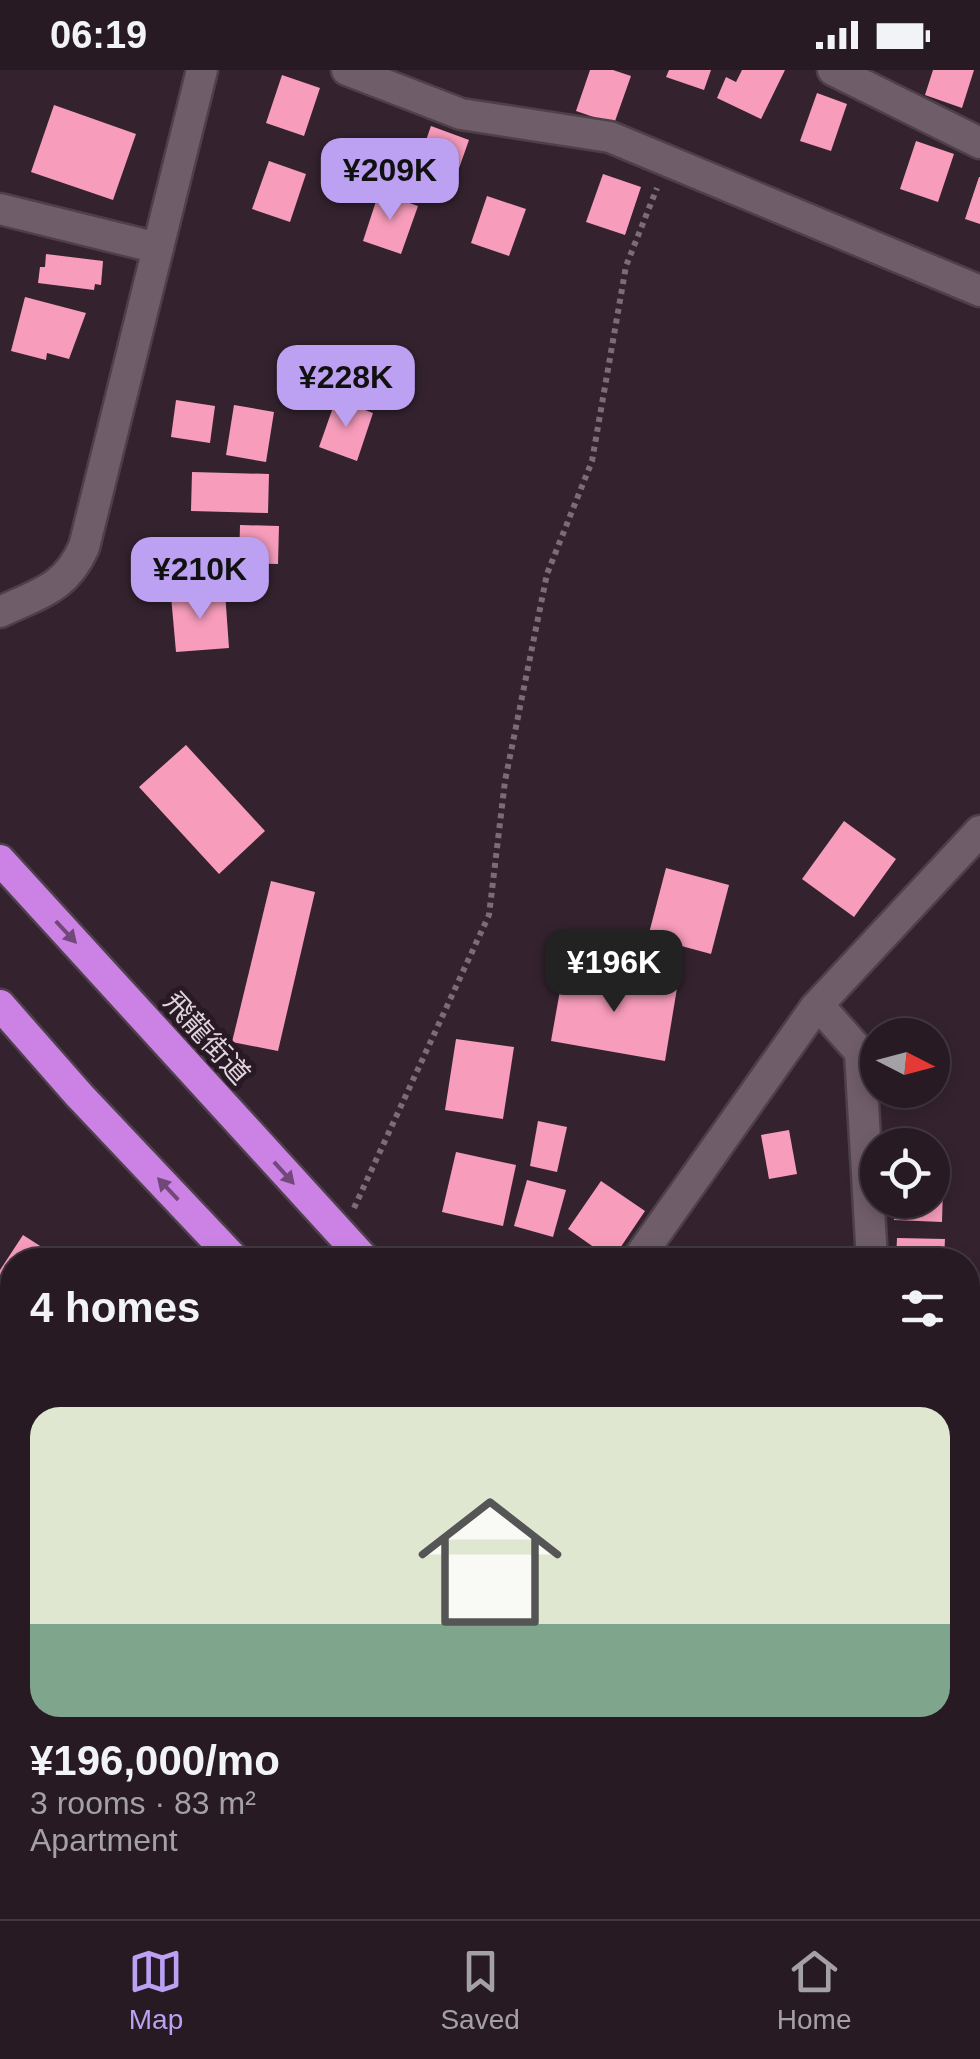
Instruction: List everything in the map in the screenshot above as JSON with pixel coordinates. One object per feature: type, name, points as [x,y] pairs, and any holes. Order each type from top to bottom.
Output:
[{"type":"highway","name":"飛龍街道","points":[[0,860],[353,1248]]},
{"type":"highway","points":[[0,1005],[224,1248]]},
{"type":"street","points":[[0,612],[64,580],[84,547],[202,70]]},
{"type":"street","points":[[348,70],[461,114],[610,138],[980,291]]},
{"type":"street","points":[[833,70],[980,143]]},
{"type":"street","points":[[0,209],[158,248]]},
{"type":"street","points":[[646,1248],[816,1008],[980,832]]},
{"type":"street","points":[[816,1008],[860,1052],[871,1248]]},
{"type":"path","points":[[341,1236],[489,914],[504,781],[547,574],[592,462],[626,266],[668,162]]},
{"type":"building","points":[[590,70],[613,70],[631,76],[614,124],[576,111]]},
{"type":"building","points":[[669,70],[711,70],[704,90],[666,77]]},
{"type":"building","points":[[742,70],[785,70],[761,119],[717,98],[726,77],[736,82]]},
{"type":"building","points":[[933,70],[974,70],[962,108],[925,95]]},
{"type":"building","points":[[282,75],[320,88],[304,136],[266,123]]},
{"type":"building","points":[[817,93],[847,104],[831,151],[800,141]]},
{"type":"building","points":[[54,105],[136,134],[113,200],[31,172]]},
{"type":"building","points":[[431,126],[469,140],[452,188],[414,174]]},
{"type":"building","points":[[916,141],[954,154],[938,202],[900,189]]},
{"type":"building","points":[[269,161],[306,174],[290,222],[252,209]]},
{"type":"building","points":[[603,174],[641,187],[625,235],[586,222]]},
{"type":"building","points":[[980,177],[980,224],[965,219]]},
{"type":"building","points":[[379,192],[418,206],[401,254],[363,241]]},
{"type":"building","points":[[487,196],[526,209],[509,256],[471,243]]},
{"type":"building","points":[[46,254],[103,261],[101,285],[95,284],[94,290],[38,283]]},
{"type":"building","points":[[25,297],[86,313],[69,359],[47,353],[46,360],[11,351]]},
{"type":"building","points":[[336,399],[373,413],[357,461],[319,447]]},
{"type":"building","points":[[176,400],[215,406],[210,443],[171,437]]},
{"type":"building","points":[[234,405],[274,412],[266,462],[226,455]]},
{"type":"building","points":[[192,472],[269,474],[268,513],[191,511]]},
{"type":"building","points":[[240,525],[279,526],[278,564],[239,563]]},
{"type":"building","points":[[225,592],[229,648],[176,652],[171,596]]},
{"type":"building","points":[[186,745],[265,831],[219,874],[139,787]]},
{"type":"building","points":[[844,821],[896,859],[854,917],[802,879]]},
{"type":"building","points":[[666,868],[729,885],[711,954],[648,937]]},
{"type":"building","points":[[271,881],[315,892],[278,1051],[232,1042]]},
{"type":"building","points":[[564,968],[677,988],[665,1061],[551,1041]]},
{"type":"building","points":[[456,1039],[514,1047],[503,1119],[445,1110]]},
{"type":"building","points":[[538,1121],[567,1127],[557,1172],[530,1166]]},
{"type":"building","points":[[789,1130],[797,1174],[769,1179],[761,1135]]},
{"type":"building","points":[[456,1152],[516,1165],[503,1226],[442,1212]]},
{"type":"building","points":[[527,1180],[566,1190],[553,1237],[514,1226]]},
{"type":"building","points":[[601,1181],[645,1211],[620,1248],[595,1248],[568,1229]]},
{"type":"building","points":[[894,1218],[942,1218],[942,1222]]},
{"type":"building","points":[[23,1235],[43,1248],[14,1248]]},
{"type":"building","points":[[897,1238],[945,1239],[945,1248],[897,1248]]}]
